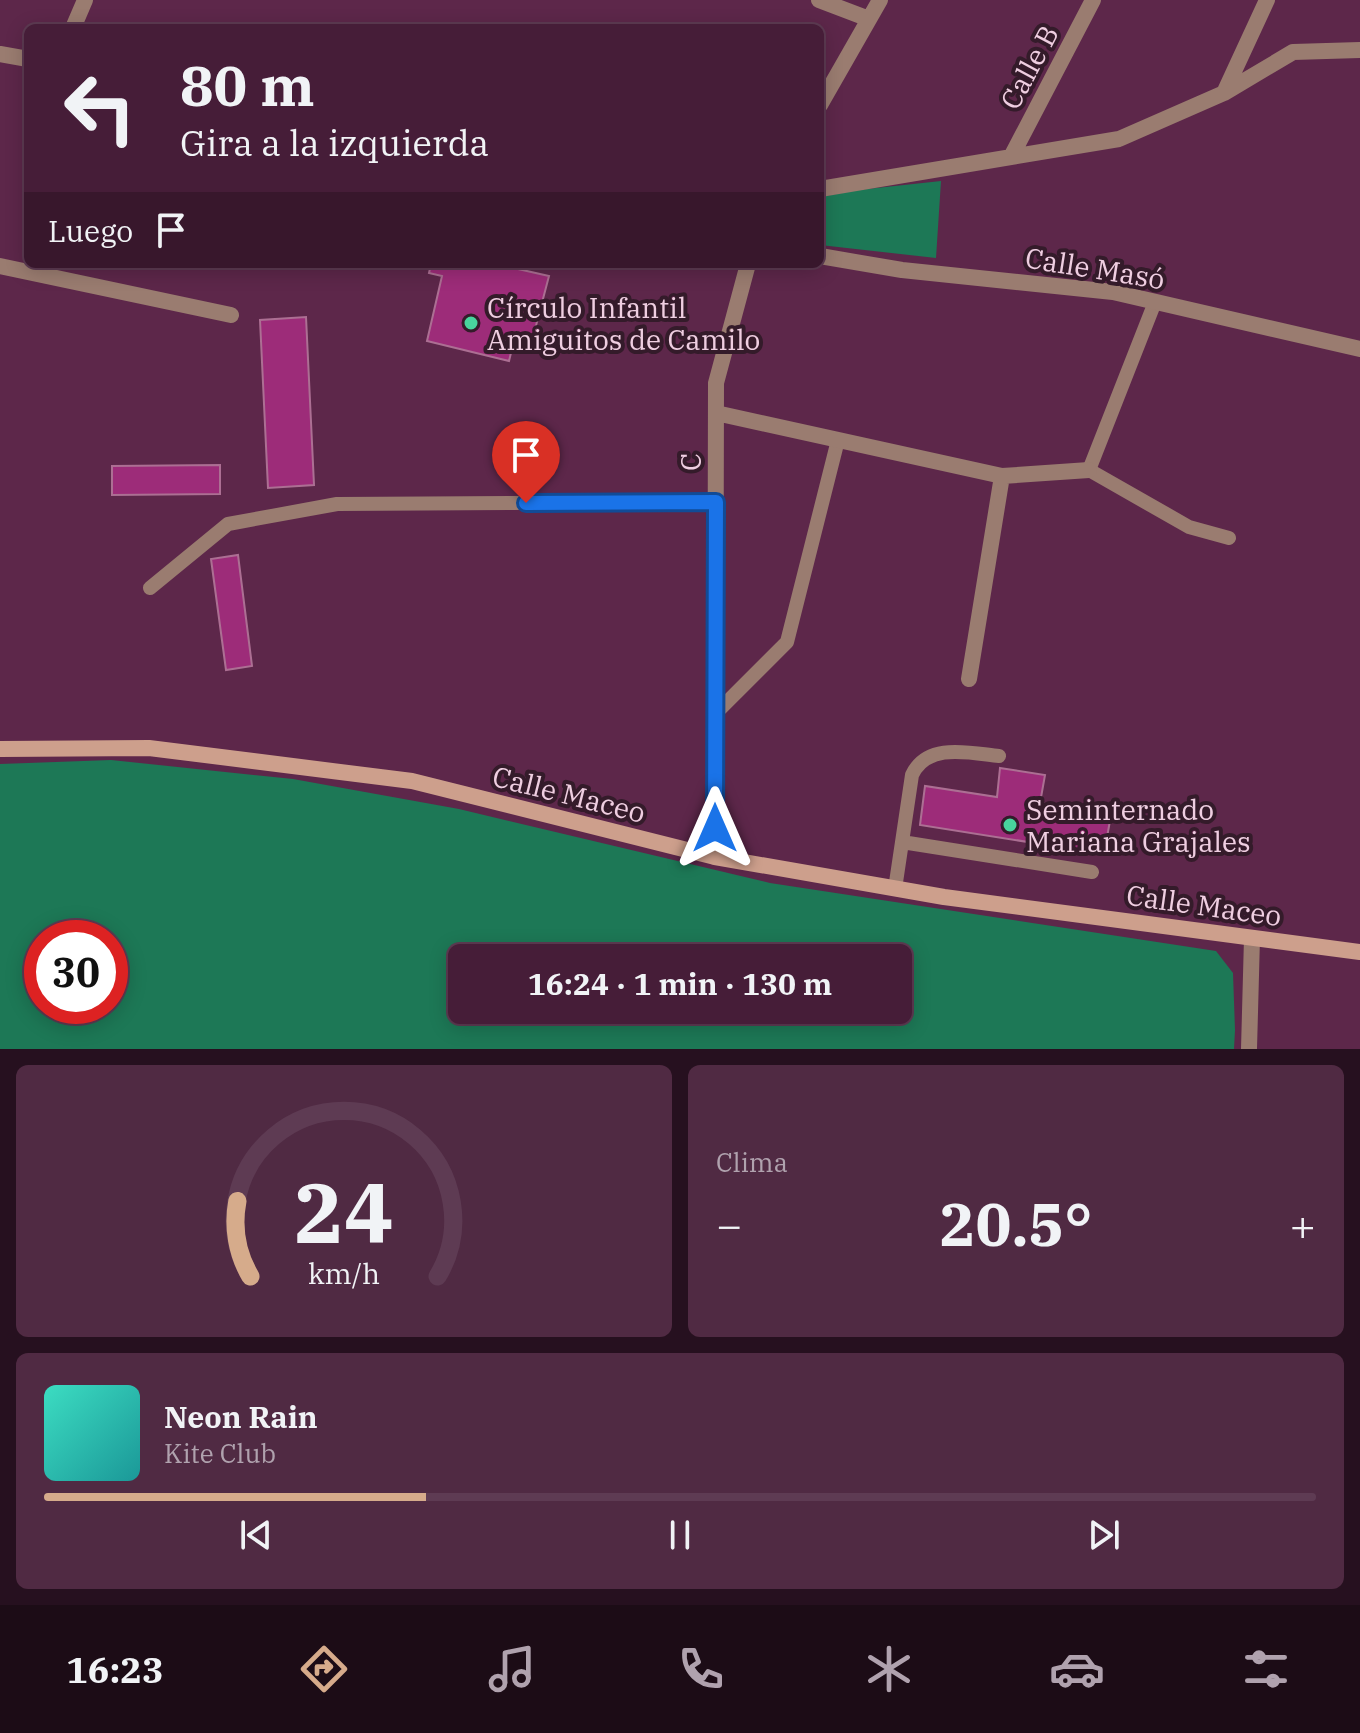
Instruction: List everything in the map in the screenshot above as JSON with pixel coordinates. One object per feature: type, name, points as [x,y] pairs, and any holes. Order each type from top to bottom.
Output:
[{"type":"street","points":[[75,24],[85,0]]},
{"type":"street","points":[[819,0],[869,19]]},
{"type":"street","points":[[824,98],[880,0]]},
{"type":"street","name":"Calle B","points":[[1011,157],[1093,0]]},
{"type":"street","points":[[1224,93],[1267,0]]},
{"type":"street","points":[[824,188],[1119,139],[1224,93],[1293,52],[1360,50]]},
{"type":"street","points":[[0,54],[24,58]]},
{"type":"street","name":"Calle Masó","points":[[824,257],[902,270],[1113,292],[1360,349]]},
{"type":"street","points":[[0,266],[231,315]]},
{"type":"street","name":"C","points":[[715,857],[716,383],[747,268]]},
{"type":"street","points":[[716,413],[1002,476],[1089,470]]},
{"type":"street","points":[[969,679],[1002,476]]},
{"type":"street","name":"Calle Maceo","points":[[0,749],[149,748],[412,781],[715,857],[944,897],[1360,952]]},
{"type":"street","points":[[1249,1049],[1252,938]]},
{"type":"lane","points":[[1155,302],[1089,470],[1189,527],[1229,538]]},
{"type":"lane","points":[[715,714],[787,642],[838,440]]},
{"type":"lane","points":[[150,588],[228,524],[337,504],[716,502]]},
{"type":"lane","points":[[895,889],[916,765],[934,754],[957,751],[999,756]]},
{"type":"lane","points":[[902,842],[1092,872]]},
{"type":"green space","points":[[941,181],[936,258],[824,245],[824,196]]},
{"type":"green space","points":[[111,760],[293,779],[459,809],[770,883],[1216,951],[1233,973],[1234,1049],[0,1049],[0,764]]},
{"type":"building","points":[[430,268],[518,268],[549,276],[533,337],[516,332],[509,361],[427,341],[442,276],[429,273]]},
{"type":"building","points":[[306,317],[314,485],[268,488],[260,320]]},
{"type":"building","points":[[220,465],[220,494],[112,495],[112,466]]},
{"type":"building","points":[[238,555],[252,666],[226,670],[211,559]]},
{"type":"building","points":[[1000,768],[1045,775],[1040,803],[1111,815],[1104,854],[920,825],[925,786],[997,797]]},
{"type":"place","name":"Círculo Infantil Amiguitos de Camilo","points":[[471,323]]},
{"type":"place","name":"Seminternado Mariana Grajales","points":[[1010,825]]},
{"type":"route","points":[[526,503],[716,502],[715,828]]}]
